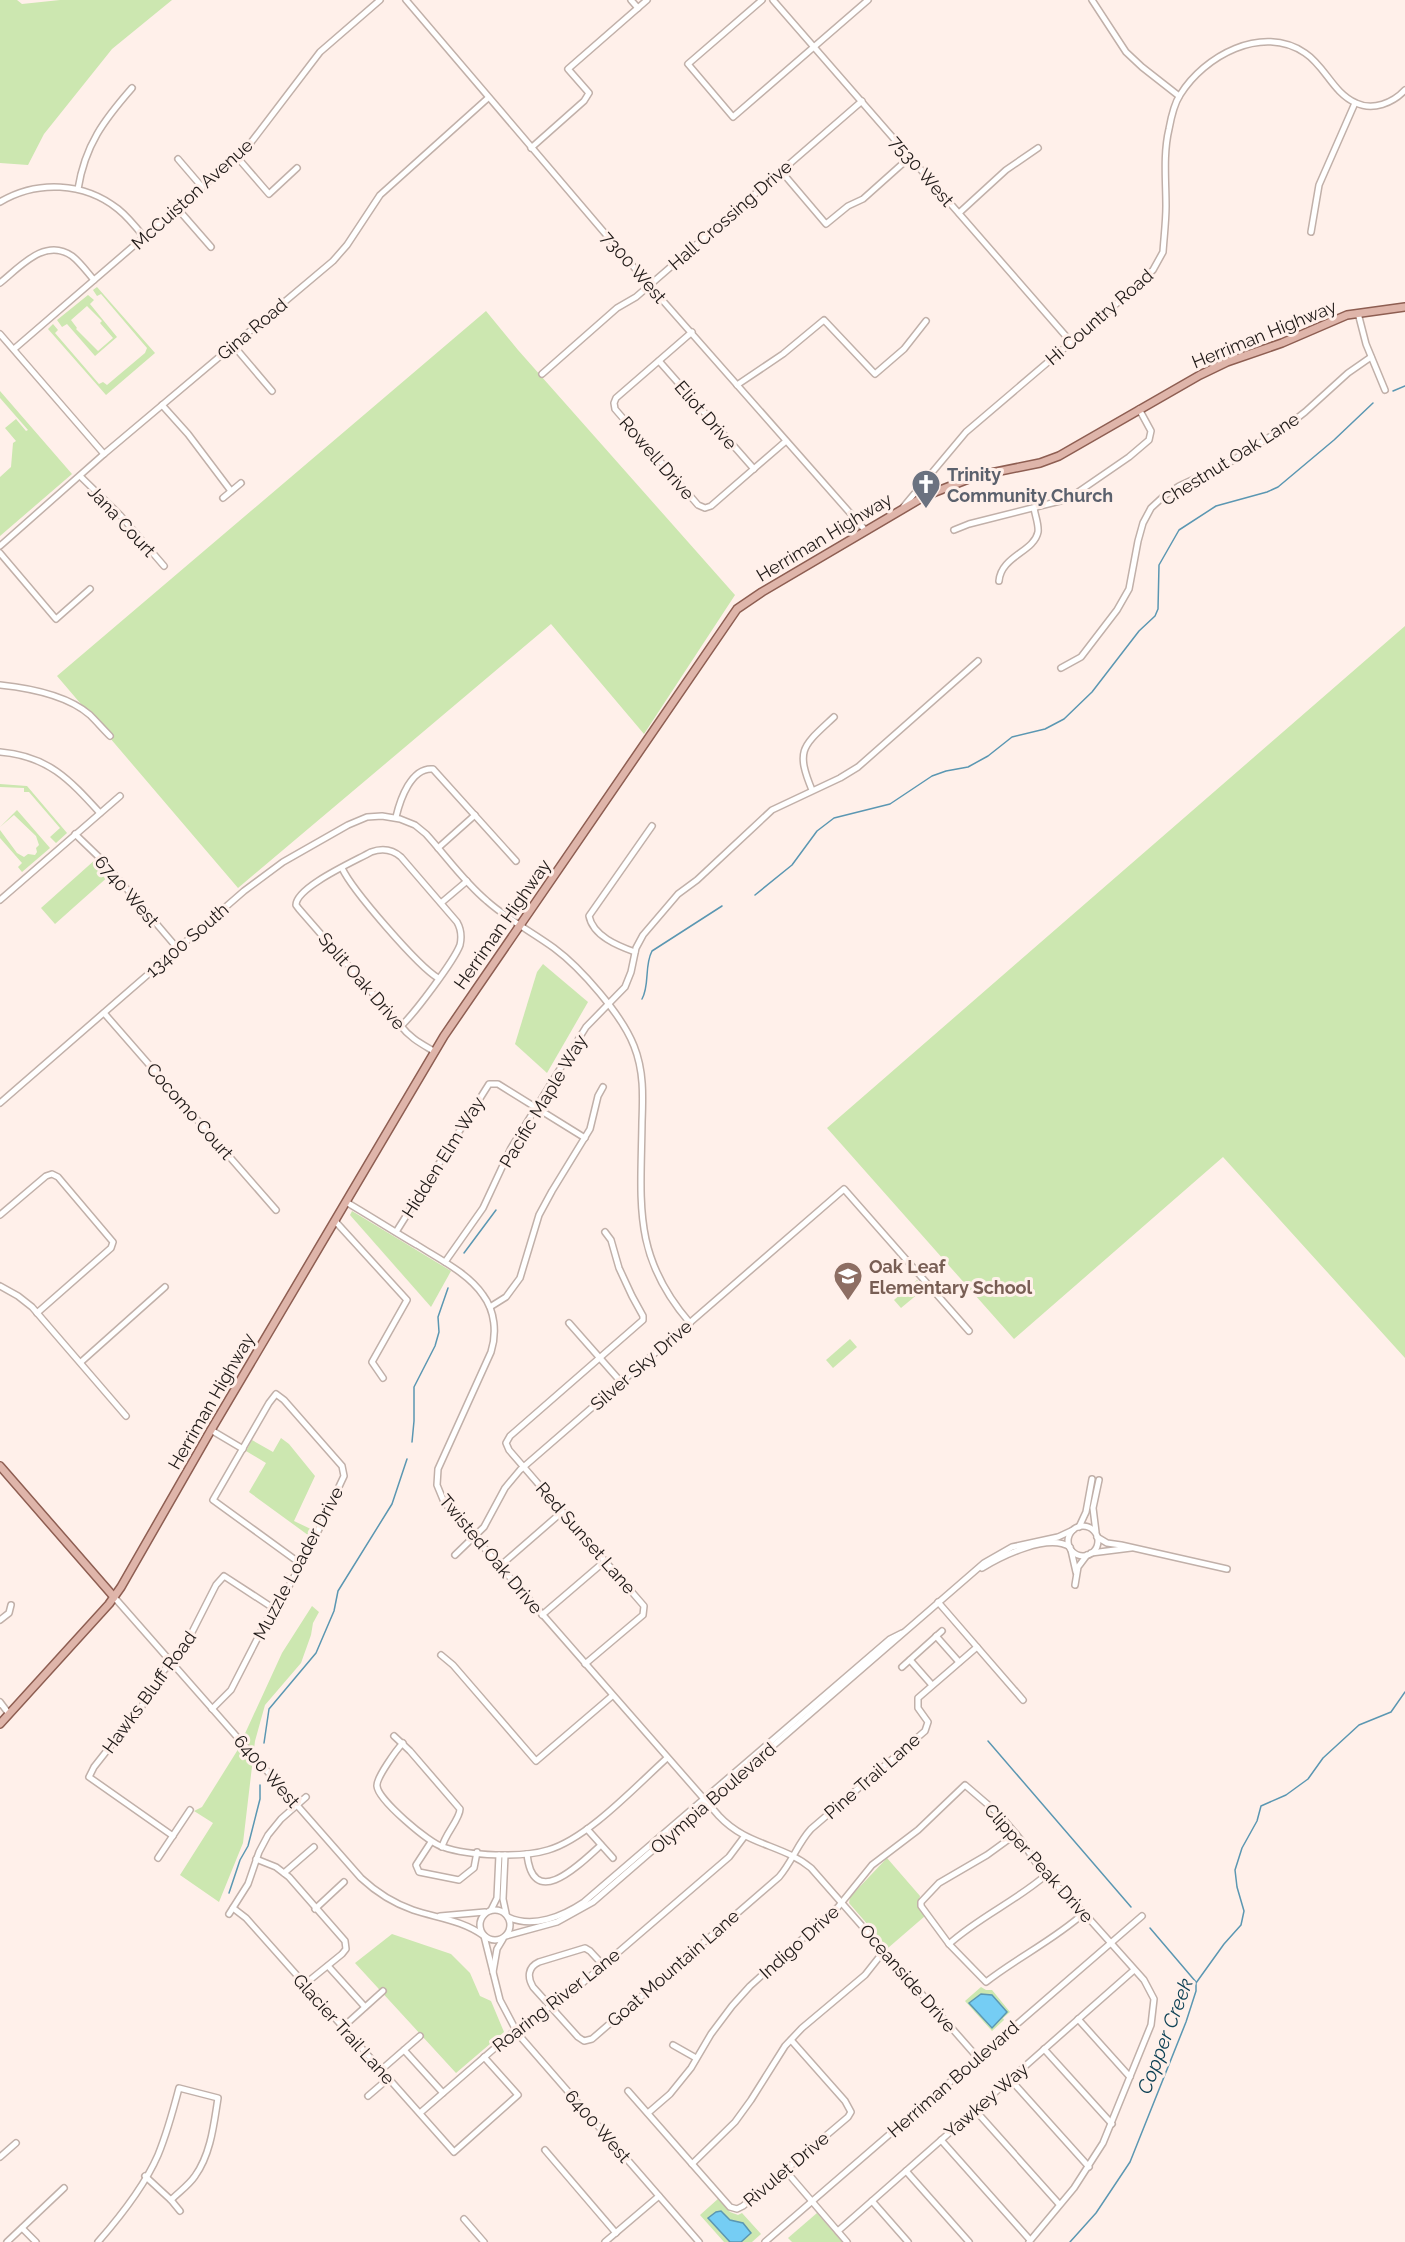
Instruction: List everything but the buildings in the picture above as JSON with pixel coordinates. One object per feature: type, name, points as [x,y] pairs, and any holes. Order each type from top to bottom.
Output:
[{"type":"main road","name":"Herriman Highway","points":[[0,1724],[114,1597],[444,1036],[737,609],[904,506],[963,480],[1054,458],[1218,366],[1282,343],[1342,317],[1405,307]]},
{"type":"main road","points":[[0,1466],[114,1597]]},
{"type":"street","name":"McCuiston Avenue","points":[[14,349],[237,157],[256,138],[320,52],[380,0]]},
{"type":"street","name":"7300 West","points":[[406,0],[649,285],[865,530]]},
{"type":"street","points":[[631,0],[638,8]]},
{"type":"street","points":[[531,148],[584,101],[589,93],[568,69],[647,0]]},
{"type":"street","points":[[762,0],[688,64],[733,117],[868,0]]},
{"type":"street","name":"7530 West","points":[[773,0],[1071,342]]},
{"type":"street","points":[[1092,0],[1126,52],[1142,68],[1179,96]]},
{"type":"street","name":"Hi Country Road","points":[[904,506],[966,432],[1129,293],[1158,265],[1163,252],[1168,131],[1179,96],[1208,65],[1228,51],[1252,43],[1272,42],[1287,45],[1305,53],[1320,66],[1340,92],[1355,103]]},
{"type":"street","points":[[78,189],[83,164],[91,142],[132,87]]},
{"type":"street","points":[[1311,232],[1319,185],[1355,103],[1369,106],[1380,105],[1390,102],[1405,90]]},
{"type":"street","name":"Gina Road","points":[[0,546],[104,454],[333,261],[347,245],[380,195],[488,98]]},
{"type":"street","name":"Hall Crossing Drive","points":[[542,374],[614,311],[633,299],[862,101]]},
{"type":"street","points":[[959,213],[1006,170],[1038,148]]},
{"type":"street","points":[[237,157],[269,194],[297,168]]},
{"type":"street","points":[[781,171],[826,224],[848,206],[862,199],[910,157]]},
{"type":"street","points":[[178,159],[202,187]]},
{"type":"street","points":[[0,202],[35,188],[59,186],[78,189],[95,195],[118,208],[144,237]]},
{"type":"street","points":[[177,208],[211,247]]},
{"type":"street","points":[[0,283],[34,254],[52,249],[62,250],[74,258],[94,280]]},
{"type":"street","points":[[1358,313],[1371,357],[1385,390]]},
{"type":"street","points":[[737,385],[783,354],[824,320],[875,374],[904,349],[926,321]]},
{"type":"street","points":[[659,361],[692,332]]},
{"type":"street","points":[[0,334],[104,454]]},
{"type":"street","points":[[233,345],[272,390]]},
{"type":"street","name":"Chestnut Oak Lane","points":[[1061,668],[1081,657],[1118,610],[1129,589],[1138,541],[1143,523],[1151,508],[1179,486],[1230,462],[1287,426],[1348,373],[1371,357]]},
{"type":"street","name":"Rowell Drive","points":[[659,361],[616,398],[614,405],[616,411],[698,505],[705,508],[711,506],[754,469]]},
{"type":"street","name":"Eliot Drive","points":[[659,361],[754,469]]},
{"type":"street","points":[[162,405],[188,434],[231,491]]},
{"type":"street","points":[[954,530],[1073,496],[1129,457],[1149,440],[1151,432],[1139,410]]},
{"type":"street","points":[[754,469],[786,441]]},
{"type":"street","name":"Jana Court","points":[[80,476],[120,515],[164,566]]},
{"type":"street","points":[[223,498],[241,483]]},
{"type":"street","points":[[999,581],[1003,567],[1035,538],[1038,527],[1034,508]]},
{"type":"street","points":[[0,553],[56,618],[90,589]]},
{"type":"street","name":"Pacific Maple Way","points":[[445,1262],[483,1208],[511,1148],[586,1027],[627,983],[632,972],[635,952],[643,935],[678,894],[697,880],[772,810],[858,767],[978,661]]},
{"type":"street","points":[[0,685],[28,688],[74,704],[89,714],[110,736]]},
{"type":"street","points":[[812,790],[803,769],[802,753],[808,742],[834,717]]},
{"type":"street","points":[[0,752],[16,753],[43,762],[70,779],[100,813]]},
{"type":"street","points":[[516,861],[437,771],[431,768],[423,770],[402,796],[396,818],[419,828],[489,904],[569,961],[607,1004],[629,1035],[637,1053],[642,1074],[641,1213],[646,1247],[660,1283],[690,1323]]},
{"type":"street","points":[[0,900],[120,796]]},
{"type":"street","points":[[438,848],[475,815]]},
{"type":"street","name":"13400 South","points":[[0,1103],[256,882],[283,862],[357,821],[378,816],[396,818]]},
{"type":"street","points":[[635,952],[607,940],[591,922],[590,916],[652,826]]},
{"type":"street","name":"6740 West","points":[[75,834],[103,861],[178,949]]},
{"type":"street","points":[[401,1026],[412,1015],[438,978],[457,949],[461,938],[457,922],[401,857],[391,851],[375,850],[342,868],[351,884],[422,966],[438,978]]},
{"type":"street","name":"Split Oak Drive","points":[[342,868],[305,890],[297,898],[297,907],[401,1026],[414,1039],[435,1052]]},
{"type":"street","points":[[441,903],[467,881]]},
{"type":"street","name":"Cocomo Court","points":[[104,1013],[276,1210]]},
{"type":"street","name":"Hidden Elm Way","points":[[396,1232],[486,1086],[491,1083],[498,1084],[536,1107]]},
{"type":"street","points":[[490,1307],[506,1297],[518,1283],[543,1207],[592,1125],[598,1096],[603,1087]]},
{"type":"street","points":[[536,1107],[585,1138]]},
{"type":"street","points":[[0,1213],[46,1176],[52,1174],[58,1177],[111,1238],[113,1244],[111,1248],[38,1313]]},
{"type":"street","name":"Silver Sky Drive","points":[[455,1555],[474,1538],[492,1516],[505,1488],[524,1467],[844,1189],[969,1331]]},
{"type":"street","name":"Twisted Oak Drive","points":[[346,1202],[445,1262],[475,1285],[490,1307],[494,1323],[493,1347],[439,1464],[437,1475],[441,1498],[698,1792]]},
{"type":"street","points":[[335,1221],[407,1300],[372,1362],[383,1378]]},
{"type":"street","name":"Red Sunset Lane","points":[[585,1664],[643,1615],[645,1610],[507,1448],[508,1438],[644,1318],[619,1268],[611,1240],[605,1232]]},
{"type":"street","points":[[0,1286],[24,1300],[38,1313],[126,1416]]},
{"type":"street","points":[[81,1362],[165,1287]]},
{"type":"street","points":[[569,1323],[621,1382]]},
{"type":"street","name":"Muzzle Loader Drive","points":[[212,1709],[231,1690],[273,1608],[301,1564],[344,1472],[284,1400],[276,1394],[269,1402],[243,1449]]},
{"type":"street","points":[[211,1430],[243,1449],[213,1500],[301,1564]]},
{"type":"street","points":[[1075,1585],[1076,1572],[1069,1538],[1086,1512],[1095,1479],[1093,1508],[1096,1546],[1076,1572]]},
{"type":"street","points":[[500,1566],[562,1512]]},
{"type":"street","points":[[1076,1528],[1089,1527],[1108,1543],[1227,1569]]},
{"type":"street","name":"Olympia Boulevard","points":[[505,1937],[557,1922],[587,1907],[984,1563],[1004,1551],[1027,1543],[1058,1537],[1076,1528]]},
{"type":"street","name":"Olympia Boulevard","points":[[966,1578],[998,1559],[1024,1549],[1056,1542],[1070,1548]]},
{"type":"street","points":[[1070,1548],[1077,1554],[1131,1548]]},
{"type":"street","points":[[542,1615],[605,1561]]},
{"type":"street","name":"Hawks Bluff Road","points":[[173,1836],[89,1777],[94,1767],[142,1706],[158,1677],[189,1640],[216,1585],[224,1576],[273,1608]]},
{"type":"street","name":"6400 West","points":[[114,1597],[354,1871],[375,1890],[404,1907],[440,1916],[467,1926],[484,1936],[500,2000],[516,2030],[699,2242]]},
{"type":"street","points":[[938,1602],[1023,1700]]},
{"type":"street","points":[[0,1620],[9,1613],[11,1605]]},
{"type":"street","points":[[902,1666],[942,1631]]},
{"type":"street","points":[[936,1636],[959,1662]]},
{"type":"street","name":"Pine Trail Lane","points":[[793,1856],[800,1842],[811,1829],[926,1729],[927,1720],[918,1708],[917,1702],[932,1685],[977,1647]]},
{"type":"street","points":[[441,1655],[453,1665],[536,1761],[612,1696]]},
{"type":"street","points":[[910,1660],[932,1685]]},
{"type":"street","points":[[0,1702],[9,1714]]},
{"type":"street","points":[[394,1736],[403,1743],[460,1809],[460,1815],[447,1832],[442,1847]]},
{"type":"street","points":[[403,1743],[377,1782],[377,1787],[409,1826],[442,1847],[502,1855],[527,1854],[558,1847],[587,1829],[667,1758]]},
{"type":"street","name":"Clipper Peak Drive","points":[[965,1785],[1000,1815],[1046,1875],[1084,1913],[1134,1970],[1151,1991],[1154,2008],[1151,2025],[1112,2124],[1089,2167],[1029,2241]]},
{"type":"street","name":"Indigo Drive","points":[[648,2113],[670,2094],[732,2006],[750,1986],[842,1903],[872,1865],[918,1830],[965,1785]]},
{"type":"street","name":"Oceanside Drive","points":[[698,1792],[728,1826],[744,1836],[793,1856],[811,1868],[978,2058]]},
{"type":"street","points":[[305,1984],[342,1954],[346,1949],[345,1941],[284,1873],[256,1859],[271,1831],[306,1797]]},
{"type":"street","name":"Olympia Boulevard","points":[[507,1916],[522,1922],[538,1921],[558,1916],[578,1906],[706,1802]]},
{"type":"street","points":[[158,1858],[190,1810]]},
{"type":"street","points":[[587,1829],[613,1858]]},
{"type":"street","points":[[1016,1834],[987,1855],[949,1876],[928,1893],[921,1902],[949,1944],[986,1982],[1005,1967],[1058,1935],[1084,1913]]},
{"type":"street","name":"Roaring River Lane","points":[[420,2113],[516,2030],[572,1992],[732,1854],[744,1836]]},
{"type":"street","points":[[431,1842],[416,1865],[416,1869],[420,1872],[459,1880],[475,1866],[477,1852]]},
{"type":"street","points":[[527,1854],[531,1872],[542,1882],[548,1883],[572,1871],[602,1845]]},
{"type":"street","points":[[284,1873],[314,1846]]},
{"type":"street","points":[[502,1855],[503,1899],[510,1926],[505,1937],[495,1941],[484,1936],[480,1920],[489,1911],[496,1898],[502,1855]]},
{"type":"street","name":"Goat Mountain Lane","points":[[603,1965],[590,1950],[585,1948],[536,1963],[530,1971],[531,1982],[584,2041],[590,2040],[778,1877],[793,1856]]},
{"type":"street","name":"Glacier Trail Lane","points":[[256,1859],[248,1884],[231,1911],[246,1918],[454,2152],[518,2095],[484,2057]]},
{"type":"street","points":[[949,1944],[974,1923],[1016,1898],[1046,1875]]},
{"type":"street","points":[[315,1909],[344,1882]]},
{"type":"street","points":[[489,1911],[499,1910],[507,1916]]},
{"type":"street","name":"6400 West","points":[[440,1916],[489,1911]]},
{"type":"street","name":"Herriman Boulevard","points":[[765,2242],[1142,1916]]},
{"type":"street","name":"6400 West","points":[[493,1972],[497,1949],[505,1937]]},
{"type":"street","points":[[692,2164],[735,2122],[776,2058],[791,2040],[865,1975],[884,1951]]},
{"type":"street","points":[[328,1966],[365,2007]]},
{"type":"street","name":"Yawkey Way","points":[[838,2231],[1134,1970]]},
{"type":"street","points":[[343,2027],[383,1991]]},
{"type":"street","points":[[1078,2019],[1130,2077]]},
{"type":"street","points":[[381,2070],[420,2036]]},
{"type":"street","name":"Rivulet Drive","points":[[628,2091],[730,2207],[737,2209],[848,2117],[851,2112],[845,2101],[791,2040]]},
{"type":"street","points":[[673,2044],[696,2058]]},
{"type":"street","points":[[1044,2049],[1112,2124]]},
{"type":"street","points":[[404,2050],[443,2093]]},
{"type":"street","points":[[368,2096],[389,2078]]},
{"type":"street","points":[[1010,2079],[1089,2167]]},
{"type":"street","points":[[98,2242],[121,2216],[157,2157],[170,2123],[179,2088],[218,2098],[212,2133],[202,2166],[195,2177],[171,2200]]},
{"type":"street","points":[[975,2110],[1059,2204]]},
{"type":"street","points":[[941,2140],[1029,2241]]},
{"type":"street","points":[[0,2157],[16,2143]]},
{"type":"street","points":[[545,2150],[616,2233]]},
{"type":"street","points":[[785,2170],[847,2242]]},
{"type":"street","points":[[906,2171],[969,2242]]},
{"type":"street","points":[[145,2176],[180,2211]]},
{"type":"street","points":[[7,2242],[64,2188]]},
{"type":"street","points":[[605,2242],[659,2196]]},
{"type":"street","points":[[872,2201],[908,2242]]},
{"type":"street","points":[[464,2219],[484,2242]]},
{"type":"street","points":[[22,2228],[36,2242]]},
{"type":"green space","points":[[0,0],[17,0],[22,4],[60,0],[172,0],[112,49],[44,134],[28,165],[0,163]]},
{"type":"green space","points":[[97,287],[155,353],[106,395],[48,329],[53,324],[58,330],[55,333],[99,384],[103,382],[107,385],[145,353],[147,348],[101,294],[97,296],[93,290]]},
{"type":"green space","points":[[88,295],[94,300],[90,304],[117,337],[95,356],[67,324],[62,327],[57,320]],"holes":[[[87,306],[102,321],[100,323],[113,338],[98,351],[76,329],[71,320]]]},
{"type":"green space","points":[[486,311],[735,595],[644,734],[551,624],[238,888],[57,676]]},
{"type":"green space","points":[[0,391],[72,474],[0,536],[0,477],[11,467],[13,443],[16,441],[5,428],[16,419],[26,431],[28,430],[0,398]]},
{"type":"green space","points":[[1405,626],[1405,1358],[1223,1157],[1014,1339],[827,1128]]},
{"type":"green space","points":[[0,784],[27,786],[67,833],[56,843],[50,837],[60,828],[29,792],[24,792],[24,788],[0,787]]},
{"type":"green space","points":[[17,810],[50,848],[22,872],[18,867],[22,863],[0,838],[0,830],[17,853],[24,857],[28,854],[35,855],[37,852],[36,848],[39,845],[36,836],[14,815],[0,827]]},
{"type":"green space","points":[[96,859],[110,875],[55,924],[41,908]]},
{"type":"green space","points":[[543,964],[588,1002],[547,1073],[515,1044],[537,972]]},
{"type":"green space","points":[[352,1211],[451,1271],[431,1307],[350,1215]]},
{"type":"green space","points":[[917,1280],[925,1288],[901,1308],[894,1300]]},
{"type":"green space","points":[[850,1339],[857,1347],[833,1368],[826,1360]]},
{"type":"green space","points":[[281,1438],[289,1444],[315,1476],[294,1521],[315,1531],[312,1538],[249,1492],[266,1463],[246,1451],[252,1440],[273,1452]]},
{"type":"green space","points":[[312,1606],[319,1612],[313,1623],[301,1663],[265,1705],[255,1741],[243,1843],[219,1902],[180,1875],[213,1823],[194,1811],[202,1807],[237,1751],[282,1653]]},
{"type":"green space","points":[[887,1858],[920,1896],[918,1905],[925,1916],[888,1948],[849,1903],[850,1897]]},
{"type":"green space","points":[[392,1934],[451,1954],[470,1973],[480,1996],[491,2001],[504,2032],[456,2073],[355,1963]]},
{"type":"green space","points":[[981,1987],[992,1990],[1010,2012],[992,2031],[965,2001]]},
{"type":"green space","points":[[719,2198],[730,2212],[738,2215],[742,2213],[761,2234],[752,2242],[724,2242],[700,2215]]},
{"type":"green space","points":[[817,2213],[842,2242],[792,2242],[788,2238]]},
{"type":"water","points":[[981,1994],[992,1995],[1007,2012],[992,2028],[969,2003]]},
{"type":"water","points":[[721,2211],[730,2220],[743,2223],[751,2233],[741,2242],[730,2242],[708,2218]]},
{"type":"waterway","points":[[1393,391],[1405,386]]},
{"type":"waterway","points":[[755,895],[792,865],[817,831],[834,818],[890,804],[932,776],[968,767],[988,756],[1012,737],[1045,729],[1064,719],[1092,692],[1139,631],[1155,616],[1158,609],[1159,565],[1179,530],[1216,506],[1278,487],[1334,440],[1373,403]]},
{"type":"waterway","points":[[642,999],[652,951],[722,906]]},
{"type":"waterway","points":[[464,1253],[496,1210]]},
{"type":"waterway","points":[[412,1442],[414,1387],[435,1346],[439,1332],[438,1317],[448,1288]]},
{"type":"waterway","points":[[264,1743],[269,1709],[316,1653],[334,1611],[338,1591],[392,1504],[407,1459]]},
{"type":"waterway","name":"Copper Creek","points":[[1070,2242],[1096,2213],[1130,2162],[1186,2022],[1196,1991],[1196,1983],[1241,1925],[1244,1911],[1235,1870],[1242,1848],[1257,1821],[1261,1806],[1286,1795],[1308,1779],[1323,1758],[1359,1725],[1391,1712],[1405,1692]]},
{"type":"waterway","points":[[988,1741],[1131,1907]]},
{"type":"waterway","points":[[229,1893],[240,1860],[248,1846],[260,1799],[260,1785]]},
{"type":"waterway","points":[[1150,1928],[1196,1982]]},
{"type":"place","name":"Trinity Community Church","points":[[926,510]]},
{"type":"place","name":"Oak Leaf Elementary School","points":[[848,1302]]}]
